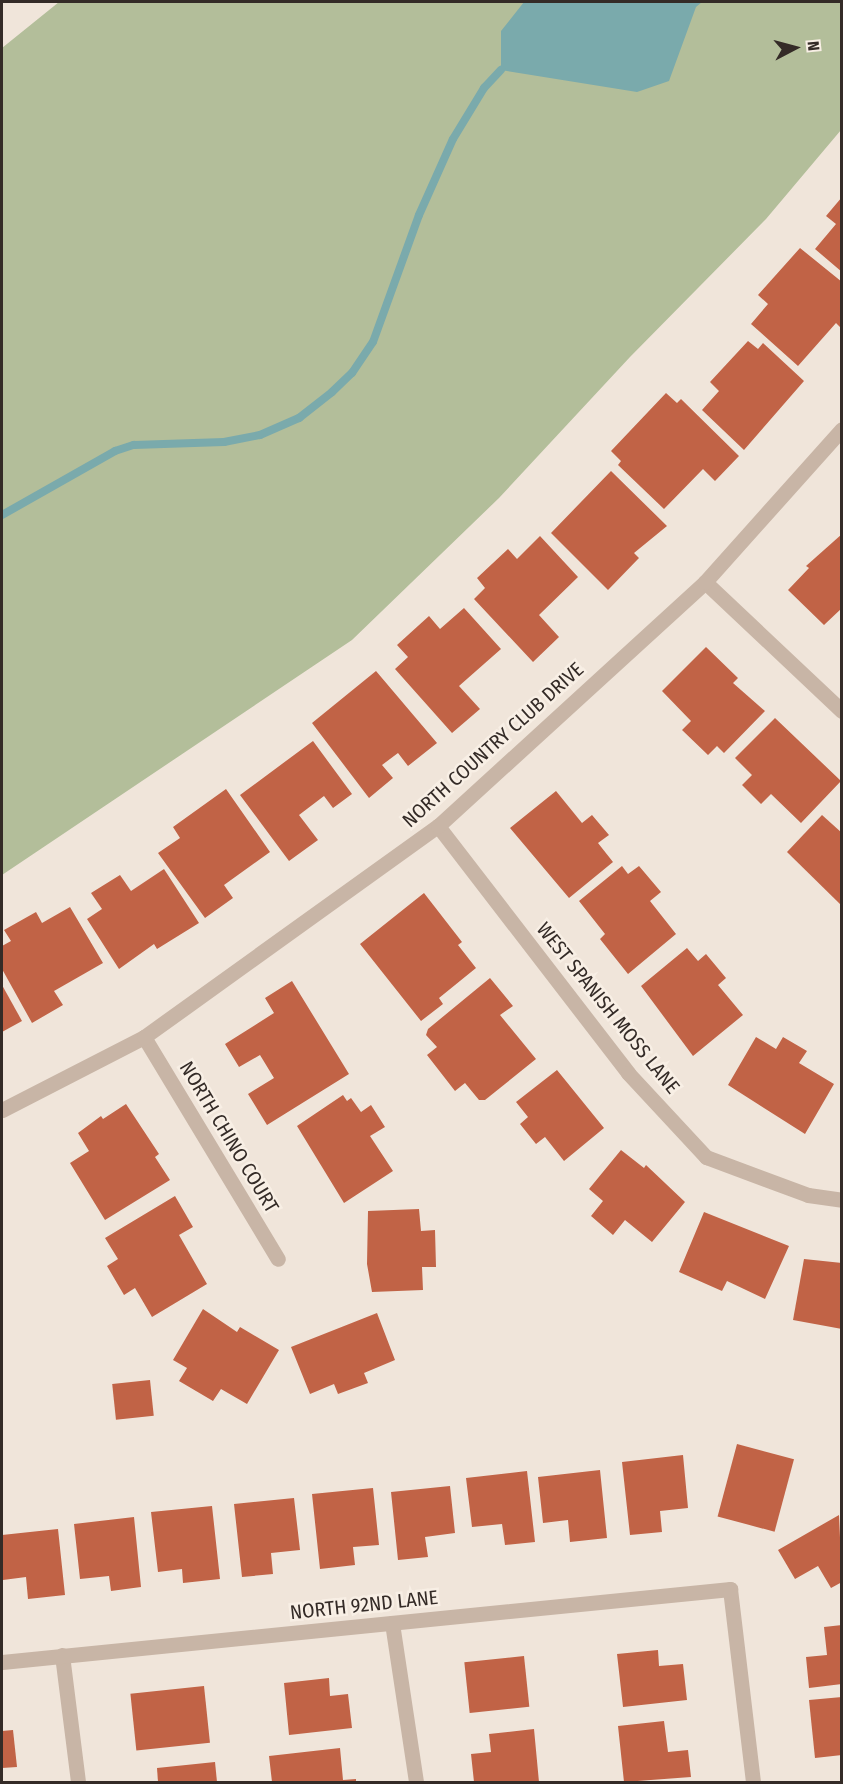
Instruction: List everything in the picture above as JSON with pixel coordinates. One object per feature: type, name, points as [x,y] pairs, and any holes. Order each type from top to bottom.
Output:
[{"type":"street","name":"NORTH COUNTRY CLUB DRIVE","points":[[2,1110],[144,1037],[438,826],[705,582],[842,429]]},
{"type":"street","points":[[705,582],[842,711]]},
{"type":"street","name":"WEST SPANISH MOSS LANE","points":[[438,826],[628,1073],[706,1157],[808,1195],[842,1200]]},
{"type":"street","name":"NORTH CHINO COURT","points":[[144,1037],[278,1259]]},
{"type":"street","name":"NORTH 92ND LANE","points":[[2,1662],[730,1589],[753,1782]]},
{"type":"street","points":[[392,1623],[416,1782]]},
{"type":"street","points":[[62,1655],[78,1782]]},
{"type":"green space","points":[[59,2],[841,2],[841,130],[766,219],[630,357],[499,498],[352,640],[2,875],[2,48]]},
{"type":"water","points":[[524,2],[702,2],[696,7],[669,81],[637,92],[501,70],[501,31]]},
{"type":"building","points":[[842,197],[842,272],[815,249],[836,224],[826,216]]},
{"type":"building","points":[[800,248],[842,282],[842,329],[836,323],[798,366],[751,324],[768,304],[758,295]]},
{"type":"building","points":[[748,341],[758,349],[763,343],[804,381],[744,450],[702,410],[719,391],[710,382]]},
{"type":"building","points":[[666,393],[677,403],[681,399],[739,456],[715,481],[703,469],[664,509],[618,465],[621,461],[611,451]]},
{"type":"building","points":[[611,471],[667,526],[634,553],[639,558],[608,590],[551,533]]},
{"type":"building","points":[[842,534],[842,608],[824,625],[788,590],[809,568],[806,566]]},
{"type":"building","points":[[540,536],[578,577],[539,615],[559,637],[533,662],[474,599],[485,588],[477,578],[508,549],[517,559]]},
{"type":"building","points":[[464,608],[501,649],[459,686],[480,709],[452,733],[395,669],[408,657],[397,645],[429,616],[440,629]]},
{"type":"building","points":[[706,647],[738,678],[733,683],[765,711],[724,753],[717,746],[708,755],[682,730],[691,721],[662,691]]},
{"type":"building","points":[[376,671],[437,743],[408,766],[398,753],[382,765],[393,778],[369,798],[312,723]]},
{"type":"building","points":[[775,718],[841,781],[801,823],[771,794],[761,804],[742,785],[752,775],[735,758]]},
{"type":"building","points":[[313,741],[352,794],[333,808],[324,796],[299,815],[318,840],[289,861],[240,795]]},
{"type":"building","points":[[226,789],[270,852],[224,885],[233,898],[205,918],[158,853],[180,838],[173,827]]},
{"type":"building","points":[[556,791],[582,823],[592,815],[609,835],[598,843],[613,862],[569,898],[510,828]]},
{"type":"building","points":[[822,815],[842,833],[842,906],[787,852]]},
{"type":"building","points":[[622,866],[628,874],[639,866],[661,892],[650,901],[676,934],[628,974],[600,939],[605,934],[579,901]]},
{"type":"building","points":[[164,869],[199,923],[157,949],[154,944],[119,969],[87,919],[102,909],[91,893],[120,875],[131,891]]},
{"type":"building","points":[[424,893],[462,942],[458,945],[476,968],[439,998],[443,1004],[421,1021],[360,944]]},
{"type":"building","points":[[70,907],[103,963],[54,991],[63,1005],[32,1023],[2,969],[2,946],[11,941],[4,930],[36,912],[42,923]]},
{"type":"building","points":[[687,948],[698,961],[706,954],[726,978],[718,985],[743,1015],[693,1056],[641,986]]},
{"type":"building","points":[[490,978],[513,1006],[500,1015],[536,1059],[485,1100],[479,1100],[465,1083],[455,1091],[427,1055],[437,1047],[426,1035],[428,1029]]},
{"type":"building","points":[[292,981],[349,1074],[267,1125],[248,1094],[274,1078],[260,1055],[239,1067],[225,1044],[274,1013],[265,998]]},
{"type":"building","points":[[2,985],[22,1021],[2,1032]]},
{"type":"building","points":[[756,1037],[776,1049],[783,1037],[807,1051],[799,1063],[834,1084],[805,1134],[728,1085]]},
{"type":"building","points":[[557,1070],[604,1128],[564,1161],[545,1137],[536,1144],[520,1124],[528,1117],[516,1102]]},
{"type":"building","points":[[343,1095],[347,1101],[351,1098],[361,1112],[371,1105],[385,1127],[370,1136],[393,1171],[344,1203],[297,1126]]},
{"type":"building","points":[[126,1104],[159,1154],[155,1157],[170,1180],[105,1220],[70,1163],[89,1151],[78,1133],[101,1116],[103,1119]]},
{"type":"building","points":[[621,1150],[644,1168],[646,1165],[685,1202],[652,1242],[625,1220],[613,1235],[591,1216],[603,1201],[589,1189]]},
{"type":"building","points":[[175,1196],[193,1227],[179,1235],[207,1284],[152,1317],[135,1288],[124,1295],[107,1266],[118,1259],[105,1238]]},
{"type":"building","points":[[419,1209],[421,1231],[435,1230],[436,1267],[422,1267],[423,1290],[372,1292],[367,1264],[368,1211]]},
{"type":"building","points":[[704,1212],[789,1246],[765,1299],[727,1281],[722,1291],[679,1272]]},
{"type":"building","points":[[804,1259],[842,1263],[842,1329],[793,1320]]},
{"type":"building","points":[[203,1309],[237,1332],[240,1327],[279,1350],[247,1404],[221,1389],[213,1401],[179,1381],[187,1368],[173,1360]]},
{"type":"building","points":[[377,1313],[395,1360],[364,1373],[368,1383],[338,1394],[334,1384],[310,1394],[291,1347]]},
{"type":"building","points":[[150,1380],[154,1416],[116,1420],[112,1384]]},
{"type":"building","points":[[737,1444],[794,1459],[775,1532],[718,1516]]},
{"type":"building","points":[[683,1455],[688,1508],[660,1511],[662,1532],[630,1535],[622,1462]]},
{"type":"building","points":[[600,1470],[607,1538],[570,1542],[568,1520],[543,1523],[538,1477]]},
{"type":"building","points":[[527,1471],[535,1542],[505,1545],[502,1524],[472,1527],[466,1478]]},
{"type":"building","points":[[450,1486],[455,1533],[425,1537],[428,1557],[398,1560],[391,1492]]},
{"type":"building","points":[[373,1488],[379,1545],[353,1547],[355,1565],[320,1569],[312,1494]]},
{"type":"building","points":[[294,1498],[300,1550],[271,1553],[273,1574],[242,1577],[234,1504]]},
{"type":"building","points":[[212,1506],[220,1579],[183,1583],[182,1569],[158,1572],[151,1512]]},
{"type":"building","points":[[839,1515],[842,1582],[831,1588],[818,1566],[795,1579],[778,1550]]},
{"type":"building","points":[[134,1517],[141,1587],[111,1591],[109,1576],[80,1579],[74,1524]]},
{"type":"building","points":[[58,1529],[65,1595],[28,1599],[26,1577],[3,1580],[2,1535]]},
{"type":"building","points":[[842,1625],[842,1684],[809,1688],[806,1657],[827,1655],[824,1627]]},
{"type":"building","points":[[658,1650],[659,1666],[683,1664],[687,1700],[623,1707],[617,1654]]},
{"type":"building","points":[[524,1656],[529,1707],[470,1713],[464,1662]]},
{"type":"building","points":[[329,1678],[330,1696],[348,1694],[352,1728],[289,1735],[284,1683]]},
{"type":"building","points":[[204,1686],[210,1743],[136,1750],[130,1694]]},
{"type":"building","points":[[842,1697],[842,1755],[815,1758],[809,1700]]},
{"type":"building","points":[[664,1721],[668,1752],[688,1750],[691,1777],[624,1782],[618,1726]]},
{"type":"building","points":[[534,1729],[539,1782],[474,1782],[471,1754],[491,1752],[489,1734]]},
{"type":"building","points":[[13,1730],[17,1767],[2,1768],[2,1731]]},
{"type":"building","points":[[340,1748],[343,1780],[356,1779],[356,1782],[272,1782],[269,1756]]},
{"type":"building","points":[[215,1762],[217,1782],[158,1782],[157,1768]]},
{"type":"waterway","points":[[2,515],[115,451],[134,445],[224,442],[260,435],[299,418],[332,392],[352,373],[373,342],[419,215],[453,139],[484,88],[501,70]]}]
